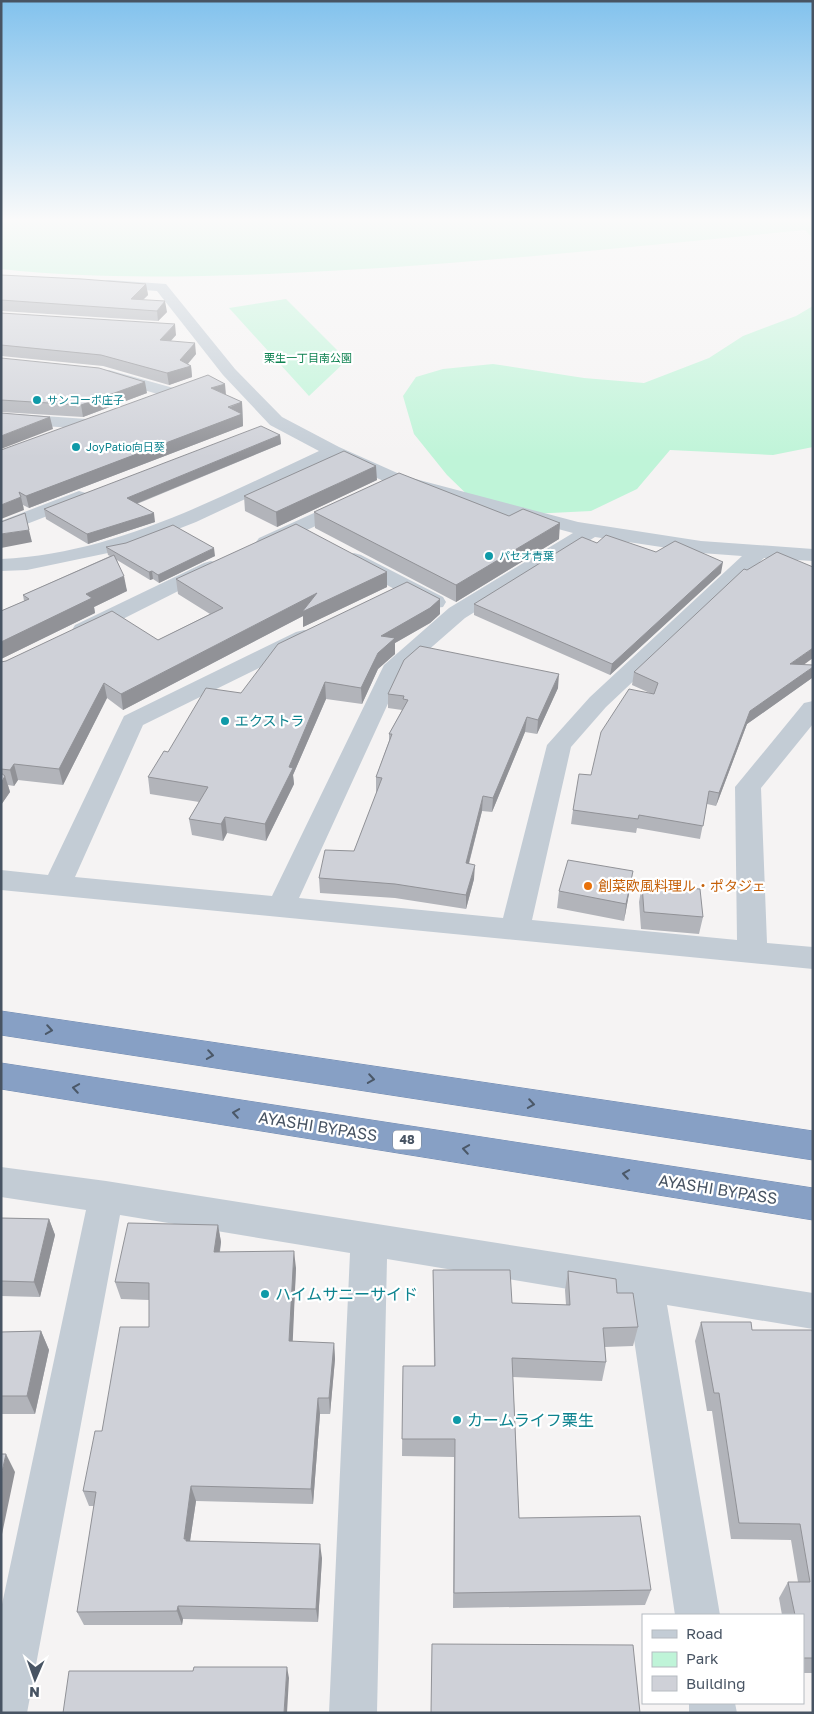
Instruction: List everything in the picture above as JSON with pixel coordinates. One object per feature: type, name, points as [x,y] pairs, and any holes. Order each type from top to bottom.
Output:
[{"type":"highway","points":[[1,1023],[813,1146]]},
{"type":"highway","name":"AYASHI BYPASS","points":[[1,1076],[813,1204]]},
{"type":"street","points":[[170,298],[195,330],[221,375],[276,421],[333,451],[397,480],[592,530],[701,548],[813,555]]},
{"type":"street","points":[[175,328],[195,330]]},
{"type":"street","points":[[94,372],[180,390],[146,402]]},
{"type":"street","points":[[1,418],[87,424]]},
{"type":"street","points":[[53,438],[104,418]]},
{"type":"street","points":[[258,428],[276,421]]},
{"type":"street","points":[[1,565],[27,564],[120,546],[189,518],[333,451]]},
{"type":"street","points":[[252,548],[397,480]]},
{"type":"street","points":[[1,528],[92,492]]},
{"type":"street","points":[[296,528],[457,614]]},
{"type":"street","points":[[281,906],[392,670],[457,614],[592,530]]},
{"type":"street","points":[[515,929],[559,745],[598,702],[759,551]]},
{"type":"street","points":[[64,639],[225,561]]},
{"type":"street","points":[[380,600],[407,587]]},
{"type":"street","points":[[57,885],[133,720],[328,626]]},
{"type":"street","points":[[752,952],[748,786],[813,708]]},
{"type":"street","points":[[1,880],[813,958]]},
{"type":"street","points":[[1,1182],[106,1197],[813,1311]]},
{"type":"street","points":[[3,1713],[106,1197]]},
{"type":"street","points":[[353,1713],[369,1239]]},
{"type":"street","points":[[645,1284],[698,1614]]},
{"type":"green space","name":"栗生一丁目南公園","points":[[286,299],[347,360],[309,396],[229,308]]},
{"type":"green space","points":[[813,306],[813,447],[773,455],[670,450],[637,489],[591,511],[510,515],[478,505],[447,475],[414,434],[403,396],[416,377],[443,369],[493,364],[584,378],[644,383],[709,358],[743,336],[796,316]]},
{"type":"building","points":[[1,298],[132,298],[165,301],[157,311],[1,300]]},
{"type":"building","points":[[1,313],[175,324],[160,340],[195,343],[180,360],[191,366],[167,373],[101,355],[1,345]]},
{"type":"building","points":[[1,358],[99,368],[145,382],[81,405],[1,400]]},
{"type":"building","points":[[208,375],[225,384],[211,388],[242,402],[228,407],[242,414],[26,496],[19,492],[21,497],[1,505],[1,450]]},
{"type":"building","points":[[1,413],[50,417],[1,436]]},
{"type":"building","points":[[261,426],[280,435],[127,498],[154,513],[87,534],[44,509]]},
{"type":"building","points":[[344,451],[376,466],[276,512],[244,496]]},
{"type":"building","points":[[399,473],[509,516],[523,509],[560,523],[456,585],[314,512]]},
{"type":"building","points":[[25,513],[29,530],[1,534],[1,522]]},
{"type":"building","points":[[296,524],[387,572],[302,612],[317,593],[121,694],[104,683],[59,769],[14,764],[10,770],[1,769],[1,662],[112,611],[158,640],[223,608],[176,579]]},
{"type":"building","points":[[173,525],[214,548],[158,575],[152,571],[149,572],[106,547],[126,543]]},
{"type":"building","points":[[606,535],[656,552],[675,541],[723,562],[612,664],[474,604],[582,537],[597,543]]},
{"type":"building","points":[[777,552],[813,567],[813,648],[790,664],[813,665],[813,667],[750,711],[719,793],[709,791],[703,826],[639,815],[638,819],[573,810],[579,774],[591,775],[601,732],[629,689],[654,694],[658,683],[634,672],[744,569],[747,570]]},
{"type":"building","points":[[114,555],[124,576],[86,594],[92,598],[1,642],[1,611],[29,599],[23,595]]},
{"type":"building","points":[[407,582],[440,599],[430,608],[381,636],[395,638],[378,653],[361,688],[325,682],[289,767],[293,768],[265,824],[225,817],[221,824],[189,819],[208,787],[148,777],[164,751],[168,752],[206,688],[241,693],[278,644]]},
{"type":"building","points":[[420,646],[559,674],[538,720],[527,717],[493,798],[483,796],[466,863],[475,865],[466,895],[395,884],[319,878],[325,850],[354,851],[382,778],[376,777],[392,734],[389,734],[408,700],[403,699],[404,696],[388,694],[404,660]]},
{"type":"building","points":[[1,773],[5,776],[1,783]]},
{"type":"building","points":[[568,860],[633,871],[626,904],[559,891]]},
{"type":"building","points":[[642,885],[700,889],[703,917],[644,912]]},
{"type":"building","points":[[1,1218],[49,1219],[34,1282],[1,1281]]},
{"type":"building","points":[[128,1223],[218,1225],[214,1252],[294,1251],[289,1341],[334,1343],[329,1398],[318,1398],[311,1489],[191,1486],[184,1539],[186,1541],[320,1544],[316,1609],[178,1606],[177,1611],[77,1612],[96,1492],[83,1491],[95,1431],[102,1431],[120,1327],[149,1327],[149,1283],[115,1282]]},
{"type":"building","points":[[433,1270],[510,1270],[512,1303],[570,1305],[568,1271],[616,1279],[617,1293],[633,1293],[638,1327],[603,1328],[606,1362],[512,1358],[519,1518],[640,1516],[651,1590],[454,1593],[455,1439],[402,1439],[403,1366],[435,1366]]},
{"type":"building","points":[[701,1322],[751,1322],[752,1330],[812,1330],[813,1658],[804,1658],[804,1614],[795,1614],[788,1582],[810,1582],[800,1524],[739,1523],[719,1393],[714,1393]]},
{"type":"building","points":[[41,1331],[27,1396],[1,1396],[1,1332]]},
{"type":"building","points":[[1,1454],[6,1454],[1,1476]]},
{"type":"building","points":[[432,1644],[633,1645],[640,1713],[431,1713]]},
{"type":"building","points":[[194,1667],[287,1667],[284,1713],[63,1713],[69,1671],[193,1671]]},
{"type":"place","name":"サンコーポ庄子","points":[[37,400]]},
{"type":"place","name":"JoyPatio向日葵","points":[[76,447]]},
{"type":"place","name":"パセオ青葉","points":[[489,556]]},
{"type":"place","name":"エクストラ","points":[[225,721]]},
{"type":"place","name":"創菜欧風料理ル・ポタジェ","points":[[588,886]]},
{"type":"place","name":"ハイムサニーサイド","points":[[265,1294]]},
{"type":"place","name":"カームライフ栗生","points":[[457,1420]]}]
